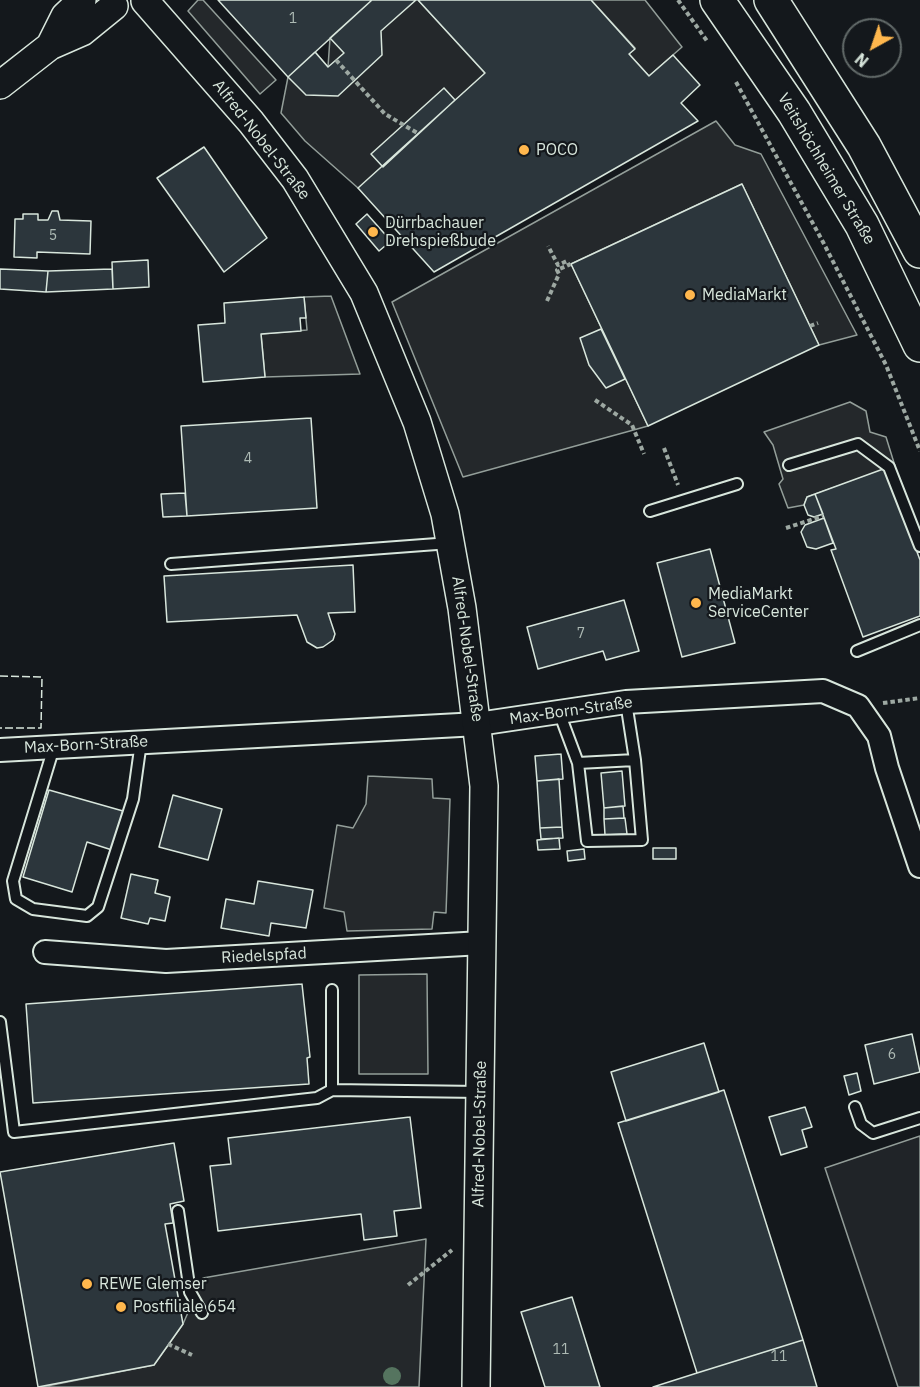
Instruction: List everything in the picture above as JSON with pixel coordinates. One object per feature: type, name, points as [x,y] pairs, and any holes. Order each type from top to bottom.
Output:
[{"type":"highway","name":"Veitshöchheimer Straße","points":[[717,0],[794,112],[862,225],[920,345]]},
{"type":"highway","points":[[771,0],[864,146],[920,251]]},
{"type":"street","points":[[50,46],[65,16],[82,0]]},
{"type":"street","points":[[0,85],[50,46],[82,32],[108,3],[130,7],[145,0]]},
{"type":"street","name":"Alfred-Nobel-Straße","points":[[145,0],[251,122],[295,179],[364,293],[417,422],[445,514],[478,724],[484,786],[476,1387]]},
{"type":"street","name":"Max-Born-Straße","points":[[0,750],[350,733],[478,724],[626,702],[823,691],[858,706]]},
{"type":"street","points":[[858,706],[879,736],[887,768],[920,866]]},
{"type":"street","name":"Riedelspfad","points":[[45,952],[166,961],[482,943]]},
{"type":"lane","points":[[789,465],[858,444],[889,467],[920,546]]},
{"type":"lane","points":[[650,511],[737,484]]},
{"type":"lane","points":[[171,564],[450,543]]},
{"type":"lane","points":[[857,651],[920,625]]},
{"type":"lane","points":[[559,712],[578,763],[587,841],[642,840],[635,760],[626,702]]},
{"type":"lane","points":[[54,747],[13,881],[16,899],[33,909],[87,916],[98,907],[133,799],[141,742]]},
{"type":"lane","points":[[578,763],[635,760]]},
{"type":"lane","points":[[332,990],[332,1090]]},
{"type":"lane","points":[[0,1022],[14,1132],[317,1098],[332,1090],[481,1092]]},
{"type":"lane","points":[[855,1107],[861,1124],[873,1133],[920,1118]]},
{"type":"lane","points":[[178,1211],[190,1292],[202,1313]]},
{"type":"path","points":[[678,0],[709,43]]},
{"type":"path","points":[[336,60],[385,114],[419,134]]},
{"type":"path","points":[[733,78],[784,168],[886,365],[920,451]]},
{"type":"path","points":[[548,246],[558,265],[567,261],[569,265],[557,270],[559,274],[548,301]]},
{"type":"path","points":[[810,326],[818,322]]},
{"type":"path","points":[[595,400],[632,425],[644,454]]},
{"type":"path","points":[[664,448],[677,482]]},
{"type":"path","points":[[786,528],[823,516]]},
{"type":"path","points":[[858,706],[920,698]]},
{"type":"path","points":[[408,1285],[478,1230]]},
{"type":"path","points":[[168,1344],[192,1355]]},
{"type":"shaded area","points":[[198,0],[203,0],[276,80],[260,94],[188,11]]},
{"type":"shaded area","points":[[372,0],[418,0],[570,166],[483,245],[474,236],[358,188],[305,141],[281,113],[288,77],[315,52],[328,67],[330,38]]},
{"type":"shaded area","points":[[591,0],[645,0],[682,47],[649,76],[629,54],[635,48]]},
{"type":"shaded area","points":[[716,121],[735,145],[761,154],[857,335],[819,345],[742,184],[571,264],[648,426],[463,477],[392,302]]},
{"type":"shaded area","points":[[331,296],[360,374],[265,377],[261,334],[307,330],[304,297]]},
{"type":"shaded area","points":[[850,402],[866,411],[870,432],[886,437],[895,466],[807,497],[804,505],[788,508],[779,484],[783,479],[773,445],[764,432]]},
{"type":"shaded area","points":[[368,776],[432,779],[433,798],[450,799],[446,913],[434,912],[432,929],[347,931],[344,912],[324,908],[337,825],[353,828],[366,804]]},
{"type":"shaded area","points":[[427,974],[428,1074],[359,1074],[359,975]]},
{"type":"shaded area","points":[[920,1136],[920,1387],[898,1387],[825,1168]]},
{"type":"shaded area","points":[[426,1239],[419,1387],[42,1387],[154,1365],[183,1324],[203,1278]]},
{"type":"building","points":[[218,0],[372,0],[330,38],[344,53],[328,67],[315,52],[288,77]]},
{"type":"building","points":[[372,0],[416,0],[381,31],[382,55],[338,96],[306,95],[288,77]]},
{"type":"building","name":"POCO","points":[[418,0],[591,0],[635,49],[629,54],[649,76],[673,55],[700,85],[681,103],[698,121],[434,272],[358,188],[485,73]]},
{"type":"building","points":[[444,88],[455,100],[383,167],[371,154]]},
{"type":"building","points":[[204,147],[267,238],[224,272],[157,178]]},
{"type":"building","name":"MediaMarkt","points":[[742,184],[819,345],[648,426],[571,264]]},
{"type":"building","points":[[52,211],[58,211],[60,220],[91,221],[90,254],[37,252],[37,258],[14,257],[15,219],[23,219],[23,214],[38,214],[38,220],[48,220]]},
{"type":"building","name":"Dürrbachauer Drehspießbude","points":[[367,214],[391,241],[379,251],[356,224]]},
{"type":"building","points":[[148,260],[149,287],[113,289],[112,262]]},
{"type":"building","points":[[0,269],[48,271],[46,292],[0,289]]},
{"type":"building","points":[[112,269],[113,289],[46,292],[48,271]]},
{"type":"building","points":[[304,297],[306,318],[300,318],[301,331],[261,334],[265,377],[203,382],[198,325],[225,323],[224,303]]},
{"type":"building","points":[[601,329],[625,379],[606,388],[589,365],[580,338]]},
{"type":"building","points":[[311,418],[317,508],[187,516],[181,426]]},
{"type":"building","points":[[886,468],[920,560],[920,616],[863,637],[831,550],[836,549],[815,494]]},
{"type":"building","points":[[185,493],[187,516],[163,517],[161,494]]},
{"type":"building","points":[[815,494],[823,514],[814,517],[808,515],[804,505],[807,497]]},
{"type":"building","points":[[824,518],[833,543],[816,549],[807,547],[801,532],[805,525]]},
{"type":"building","name":"MediaMarkt ServiceCenter","points":[[710,549],[735,643],[682,657],[657,563]]},
{"type":"building","points":[[353,565],[355,612],[328,613],[335,634],[333,640],[323,647],[317,648],[307,642],[297,615],[167,622],[164,576]]},
{"type":"building","points":[[624,600],[639,651],[606,660],[603,651],[538,669],[527,627]]},
{"type":"building","points":[[561,754],[563,779],[537,781],[535,756]]},
{"type":"building","points":[[622,771],[625,806],[604,808],[601,773]]},
{"type":"building","points":[[559,779],[562,827],[540,828],[537,781]]},
{"type":"building","points":[[49,790],[123,811],[112,850],[87,842],[72,892],[23,877]]},
{"type":"building","points":[[173,795],[222,809],[208,860],[159,847]]},
{"type":"building","points":[[623,806],[624,818],[604,819],[604,808]]},
{"type":"building","points":[[625,818],[627,834],[605,835],[604,819]]},
{"type":"building","points":[[562,827],[563,838],[541,839],[540,828]]},
{"type":"building","points":[[559,838],[560,849],[538,850],[537,840]]},
{"type":"building","points":[[653,848],[676,848],[676,859],[653,859]]},
{"type":"building","points":[[584,849],[585,859],[568,861],[567,851]]},
{"type":"building","points":[[131,874],[158,880],[155,893],[170,897],[165,921],[150,918],[148,924],[121,918]]},
{"type":"building","points":[[258,881],[313,890],[306,928],[271,923],[269,936],[221,928],[226,899],[254,904]]},
{"type":"building","points":[[302,984],[310,1057],[307,1058],[309,1084],[33,1103],[26,1004]]},
{"type":"building","points":[[912,1034],[920,1072],[874,1084],[865,1045]]},
{"type":"building","points":[[704,1043],[719,1092],[626,1121],[611,1072]]},
{"type":"building","points":[[857,1073],[861,1091],[849,1095],[844,1076]]},
{"type":"building","points":[[724,1090],[803,1340],[697,1373],[618,1123]]},
{"type":"building","points":[[805,1107],[812,1127],[802,1130],[807,1147],[781,1155],[769,1117]]},
{"type":"building","points":[[410,1117],[421,1208],[394,1211],[397,1236],[364,1240],[361,1214],[218,1231],[210,1166],[231,1164],[228,1138]]},
{"type":"building","points":[[174,1143],[184,1201],[170,1204],[173,1223],[165,1224],[183,1324],[154,1365],[38,1387],[0,1172]]},
{"type":"building","points":[[572,1297],[600,1387],[545,1387],[521,1312]]},
{"type":"building","points":[[803,1340],[817,1387],[653,1387],[697,1373]]},
{"type":"fence","points":[[0,676],[42,677],[41,728],[0,728]]},
{"type":"place","name":"POCO","points":[[524,150]]},
{"type":"place","name":"Dürrbachauer Drehspießbude","points":[[373,232]]},
{"type":"place","name":"MediaMarkt","points":[[690,295]]},
{"type":"place","name":"MediaMarkt ServiceCenter","points":[[696,603]]},
{"type":"place","name":"REWE Glemser","points":[[87,1284]]},
{"type":"place","name":"Postfiliale 654","points":[[121,1307]]}]
